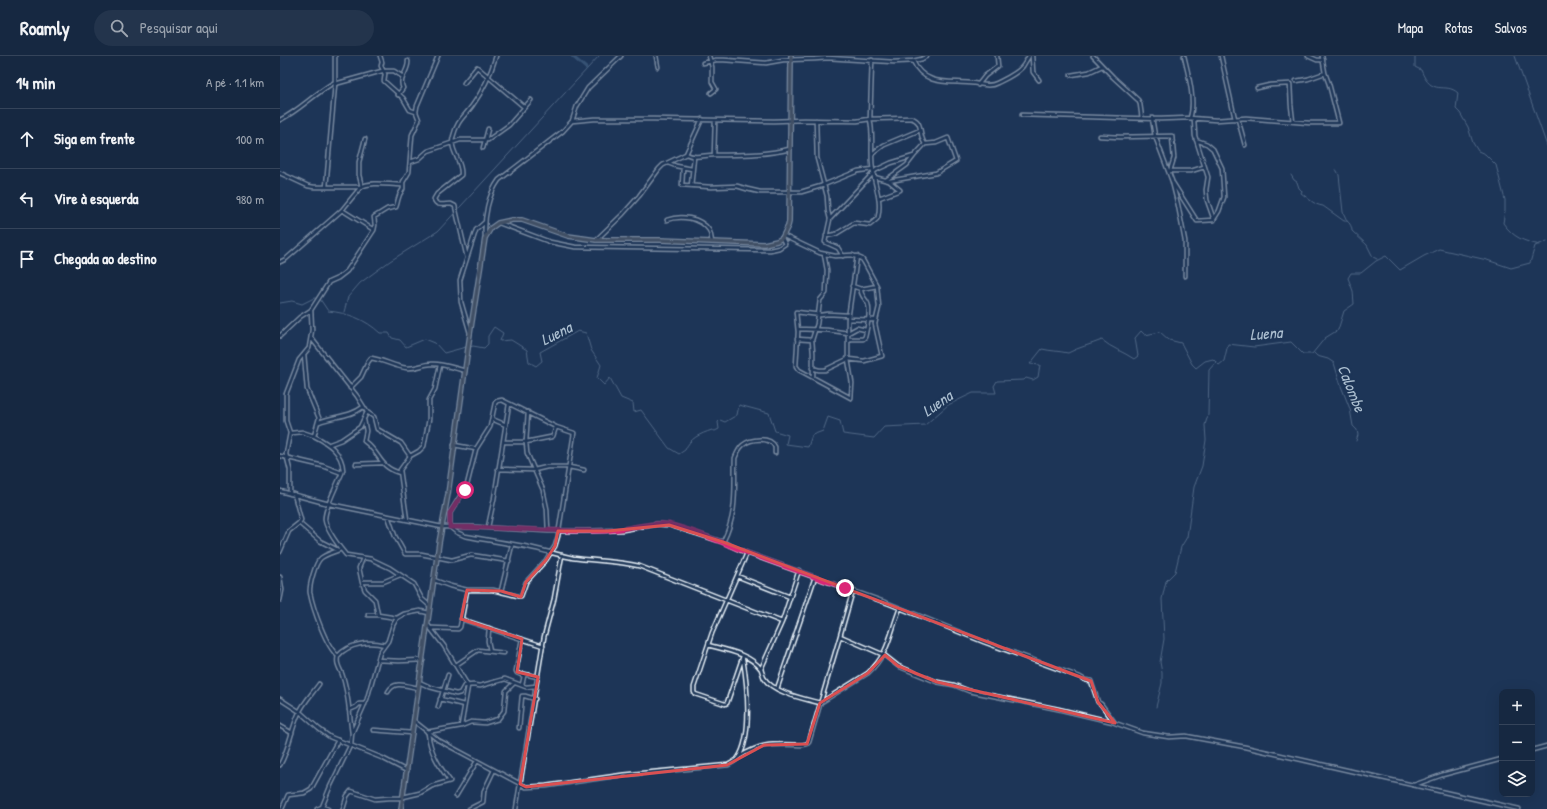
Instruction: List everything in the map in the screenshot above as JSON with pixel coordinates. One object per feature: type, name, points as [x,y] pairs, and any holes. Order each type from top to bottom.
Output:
[{"type":"main road","points":[[401,809],[485,238],[491,228],[498,223],[504,221],[522,220],[568,236],[596,240],[764,244],[777,241],[783,237],[788,226],[791,58]]},
{"type":"street","points":[[326,187],[336,56]]},
{"type":"street","points":[[380,56],[382,62],[380,63],[380,66],[384,71],[385,77],[384,81],[403,98],[410,110],[416,112]]},
{"type":"street","points":[[280,336],[300,317],[311,310],[329,282],[338,278],[347,271],[374,230],[374,218],[387,209],[396,207],[399,195],[403,189],[402,185],[409,172],[412,135],[419,120],[416,112],[427,79],[438,56]]},
{"type":"street","points":[[467,258],[455,206],[451,204],[438,205],[434,201],[437,194],[461,175],[460,164],[452,143],[453,137],[461,118],[471,107],[489,76],[496,56]]},
{"type":"street","points":[[485,238],[485,222],[494,187],[499,180],[563,131],[572,121],[577,106],[588,88],[621,56]]},
{"type":"street","points":[[656,56],[658,67]]},
{"type":"street","points":[[708,56],[711,62],[712,82],[716,89],[711,93]]},
{"type":"street","points":[[718,60],[719,56]]},
{"type":"street","points":[[703,64],[718,60],[762,64],[791,58],[913,61],[927,56]]},
{"type":"street","points":[[978,85],[985,76],[998,66],[998,56]]},
{"type":"street","points":[[913,61],[918,71],[934,80],[969,82],[986,86],[996,84],[1011,76],[1022,67],[1031,56]]},
{"type":"street","points":[[1031,56],[1033,72],[1039,80]]},
{"type":"street","points":[[1093,56],[1138,100],[1142,118]]},
{"type":"street","points":[[1184,56],[1191,96],[1190,118]]},
{"type":"street","points":[[1221,56],[1236,119],[1245,145]]},
{"type":"street","points":[[1022,115],[1236,119],[1339,123],[1325,73],[1323,58],[1317,60],[1308,56]]},
{"type":"street","points":[[398,95],[403,88],[401,84],[409,66],[408,60]]},
{"type":"street","points":[[826,236],[836,234],[854,223],[870,225],[878,219],[880,198],[873,171],[872,127],[870,119],[872,60]]},
{"type":"street","points":[[1071,75],[1090,72],[1102,66]]},
{"type":"street","points":[[464,82],[477,67],[524,107]]},
{"type":"street","points":[[280,120],[299,109],[323,89],[335,83],[349,81],[376,72],[384,71],[394,71],[403,77]]},
{"type":"street","points":[[1296,82],[1325,73]]},
{"type":"street","points":[[1257,88],[1270,84],[1290,84],[1290,105],[1293,122]]},
{"type":"street","points":[[410,162],[419,159],[428,151],[460,140],[484,141],[491,138],[507,127],[531,100]]},
{"type":"street","points":[[1152,118],[1155,136],[1172,181],[1185,241],[1185,276]]},
{"type":"street","points":[[572,121],[594,119],[702,119],[715,121],[857,121],[870,119],[916,119],[925,144]]},
{"type":"street","points":[[596,240],[639,196],[659,169],[668,162],[686,154],[702,119]]},
{"type":"street","points":[[1194,119],[1196,140],[1208,177],[1206,190],[1207,200],[1214,220]]},
{"type":"street","points":[[816,120],[817,158],[827,196],[830,219],[826,236],[826,244],[838,248],[843,256]]},
{"type":"street","points":[[714,155],[715,121]]},
{"type":"street","points":[[482,148],[488,129]]},
{"type":"street","points":[[872,154],[884,145],[920,130]]},
{"type":"street","points":[[1100,136],[1120,138],[1172,136],[1174,158],[1169,171]]},
{"type":"street","points":[[874,177],[888,180],[914,178],[936,173],[956,161],[948,138],[936,143],[925,144],[907,165],[888,180]]},
{"type":"street","points":[[361,187],[359,159],[363,152],[365,139]]},
{"type":"street","points":[[1196,140],[1207,144],[1213,149],[1222,168],[1224,197],[1214,220]]},
{"type":"street","points":[[686,154],[694,157],[739,155],[772,152],[790,148]]},
{"type":"street","points":[[683,168],[682,185],[711,187],[737,186],[753,191],[789,192],[807,191],[858,171],[873,171],[891,163],[914,156]]},
{"type":"street","points":[[691,186],[694,157]]},
{"type":"street","points":[[668,162],[683,168],[692,169]]},
{"type":"street","points":[[1169,171],[1191,171],[1204,167]]},
{"type":"street","points":[[830,219],[873,171]]},
{"type":"street","points":[[280,173],[308,186],[361,187]]},
{"type":"street","points":[[880,198],[900,190],[888,180]]},
{"type":"street","points":[[1172,181],[1197,221],[1214,220]]},
{"type":"street","points":[[280,262],[342,210],[361,187],[367,184],[377,183],[402,185]]},
{"type":"street","points":[[342,210],[374,230]]},
{"type":"street","points":[[667,220],[675,217],[684,217],[700,222],[710,231],[712,242]]},
{"type":"street","points":[[470,335],[461,302],[460,280],[476,230],[485,222]]},
{"type":"street","points":[[498,223],[550,242],[575,247],[770,250],[779,248],[785,244],[783,237]]},
{"type":"street","points":[[783,237],[824,254],[857,256],[864,262],[878,286],[879,307],[875,320],[882,356],[864,361],[848,359],[824,370],[812,368]]},
{"type":"street","points":[[812,377],[812,340],[816,330],[820,300],[826,293],[827,270],[824,254]]},
{"type":"street","points":[[848,315],[796,312],[798,329],[797,369],[851,398],[852,383],[848,359],[848,315],[857,256]]},
{"type":"street","points":[[852,286],[861,289],[878,286]]},
{"type":"street","points":[[848,339],[864,339],[868,306],[860,292],[861,289]]},
{"type":"street","points":[[280,552],[289,532],[302,520],[301,514],[292,494],[290,470],[286,458],[290,433],[286,421],[286,394],[294,376],[297,364],[309,349],[310,341],[312,339],[311,310]]},
{"type":"street","points":[[848,319],[875,320]]},
{"type":"street","points":[[798,329],[827,330],[848,333],[857,328],[866,331]]},
{"type":"street","points":[[312,339],[361,401],[363,407],[374,417],[377,429],[401,443],[410,456]]},
{"type":"street","points":[[797,339],[812,340]]},
{"type":"street","points":[[304,354],[307,389],[318,415],[318,422],[314,436]]},
{"type":"street","points":[[350,388],[361,377],[371,358],[410,368],[430,364],[465,371]]},
{"type":"street","points":[[407,520],[400,469],[410,456],[422,449],[424,446],[429,419],[429,400],[437,384],[440,365]]},
{"type":"street","points":[[434,580],[467,590],[500,591],[521,596],[526,582],[546,560],[555,546],[574,435],[572,431],[556,427],[502,400],[497,401],[495,403],[490,427],[476,449],[467,485],[450,513],[450,527]]},
{"type":"street","points":[[488,527],[510,404]]},
{"type":"street","points":[[318,422],[352,414],[363,407]]},
{"type":"street","points":[[330,444],[342,440],[359,428],[367,412]]},
{"type":"street","points":[[528,412],[526,442],[529,458],[543,490],[547,509],[548,531]]},
{"type":"street","points":[[492,419],[506,425]]},
{"type":"street","points":[[364,420],[366,431],[364,441],[372,447],[382,463],[389,469],[401,474]]},
{"type":"street","points":[[503,442],[526,442],[553,436],[556,427]]},
{"type":"street","points":[[290,433],[302,432],[330,444],[342,463],[343,470],[329,504],[325,522],[340,550]]},
{"type":"street","points":[[723,542],[734,515],[737,452],[743,444],[752,440],[762,440],[769,441],[775,446],[775,453]]},
{"type":"street","points":[[454,445],[476,449]]},
{"type":"street","points":[[280,456],[324,466],[342,473]]},
{"type":"street","points":[[356,464],[382,463]]},
{"type":"street","points":[[498,469],[534,470],[546,467],[569,467],[584,470]]},
{"type":"street","points":[[280,491],[329,504],[442,527],[488,527],[548,531],[608,531],[663,524],[723,542],[746,553],[799,570],[853,590],[984,642],[1091,681],[1098,702],[1115,723]]},
{"type":"street","points":[[388,516],[394,536],[405,554],[438,556],[452,560],[471,555],[509,561]]},
{"type":"street","points":[[299,523],[320,541],[340,550],[348,556],[363,557],[380,563],[401,575],[414,584],[422,599],[431,607]]},
{"type":"street","points":[[450,527],[456,532],[465,536],[562,555],[600,561],[624,562],[640,566],[782,622]]},
{"type":"street","points":[[500,591],[509,561],[512,544]]},
{"type":"street","points":[[338,656],[333,652],[325,638],[310,591],[318,562],[326,555],[340,550]]},
{"type":"street","points":[[743,658],[727,703],[725,704],[695,694],[694,687],[708,645],[746,553]]},
{"type":"street","points":[[516,809],[543,646],[562,555]]},
{"type":"street","points":[[363,557],[359,568],[362,582],[365,590],[375,600],[378,615]]},
{"type":"street","points":[[761,669],[782,622],[799,570]]},
{"type":"street","points":[[362,582],[383,582],[401,575]]},
{"type":"street","points":[[737,576],[790,597]]},
{"type":"street","points":[[280,577],[282,590],[280,600]]},
{"type":"street","points":[[776,689],[815,577]]},
{"type":"street","points":[[432,628],[458,629],[460,627],[467,590]]},
{"type":"street","points":[[414,721],[438,740],[520,784],[529,787],[622,775],[727,765],[752,749],[764,745],[807,744],[809,742],[853,590]]},
{"type":"street","points":[[708,645],[743,658],[753,660],[761,669],[764,679],[776,689],[820,703],[875,667],[884,655],[900,608]]},
{"type":"street","points":[[352,733],[365,704],[380,652],[386,645],[397,618],[404,614],[420,611],[430,613]]},
{"type":"street","points":[[368,615],[397,618]]},
{"type":"street","points":[[461,619],[543,646]]},
{"type":"street","points":[[428,625],[432,628],[468,686],[461,726]]},
{"type":"street","points":[[489,628],[488,641],[490,651]]},
{"type":"street","points":[[840,636],[884,655],[898,666],[937,682],[954,685],[969,691],[1058,708],[1115,723],[1142,733],[1169,737],[1186,736],[1245,747],[1519,809]]},
{"type":"street","points":[[522,639],[516,671],[517,673],[538,677]]},
{"type":"street","points":[[322,807],[330,787],[352,744],[347,690],[337,664],[338,656],[344,650],[353,645],[375,643],[386,645]]},
{"type":"street","points":[[456,665],[475,651],[504,653]]},
{"type":"street","points":[[738,758],[744,745],[747,722],[743,658]]},
{"type":"street","points":[[378,660],[423,660]]},
{"type":"street","points":[[522,685],[524,677],[523,674]]},
{"type":"street","points":[[438,706],[448,675]]},
{"type":"street","points":[[419,682],[430,688],[459,694],[463,687],[480,686],[505,679],[526,687],[537,686]]},
{"type":"street","points":[[428,732],[461,726],[471,722],[485,723],[500,718],[504,711],[506,691],[514,682]]},
{"type":"street","points":[[280,765],[285,756],[303,705],[319,684]]},
{"type":"street","points":[[388,692],[394,685],[418,688]]},
{"type":"street","points":[[519,728],[522,696],[535,699]]},
{"type":"street","points":[[280,699],[300,712],[319,729],[338,740],[352,744],[398,765],[407,771]]},
{"type":"street","points":[[440,699],[464,705]]},
{"type":"street","points":[[349,710],[359,704],[365,704]]},
{"type":"street","points":[[280,726],[292,733]]},
{"type":"street","points":[[373,730],[412,733]]},
{"type":"street","points":[[342,809],[347,796],[351,791],[375,799],[403,798],[420,793],[432,786],[450,781],[435,758],[428,732]]},
{"type":"street","points":[[282,809],[288,795],[304,793],[311,789],[338,740]]},
{"type":"street","points":[[1535,749],[1547,746]]},
{"type":"street","points":[[1413,785],[1442,774],[1499,760]]},
{"type":"street","points":[[456,796],[477,761]]},
{"type":"street","points":[[469,809],[482,802],[484,791],[494,770]]},
{"type":"street","points":[[317,809],[322,807],[328,809]]},
{"type":"highlighted area","points":[[669,525],[723,542],[1091,681],[1098,702],[1115,723],[937,682],[898,666],[885,655],[868,673],[820,703],[807,744],[764,745],[727,765],[526,787],[520,784],[538,677],[517,672],[522,639],[461,619],[467,590],[501,591],[521,597],[526,582],[546,560],[555,546],[558,531],[608,531]]},
{"type":"waterway","points":[[572,56],[586,68]]},
{"type":"waterway","points":[[344,312],[348,297],[360,283],[390,261],[438,231],[599,56]]},
{"type":"waterway","points":[[1415,56],[1415,67],[1421,70],[1425,79],[1430,84],[1439,88],[1448,88],[1458,93],[1456,109],[1468,127],[1473,143],[1478,151],[1485,154],[1496,165],[1505,200],[1503,223],[1519,238],[1540,245]]},
{"type":"waterway","points":[[1515,56],[1547,146]]},
{"type":"waterway","points":[[1336,169],[1339,175],[1343,212],[1347,221]]},
{"type":"waterway","points":[[1291,175],[1297,182],[1302,191],[1301,193],[1314,203],[1323,206],[1344,221],[1347,221],[1350,224],[1352,231],[1367,245],[1373,257],[1377,259]]},
{"type":"waterway","name":"Luena","points":[[470,347],[473,346],[484,348],[488,344],[488,336],[494,327],[503,333],[500,341],[511,340],[527,350],[529,362],[536,366],[542,361],[540,352],[578,331],[586,333],[591,350],[601,365],[597,378],[604,385],[610,378],[621,398],[633,403],[634,412],[641,410],[669,448],[679,454],[685,450],[690,442],[696,437],[712,430],[715,431],[719,429],[718,422],[720,420],[725,422],[737,415],[739,405],[769,413],[775,431],[788,435],[786,444],[808,447],[812,435],[823,431],[828,417],[840,421],[843,434],[874,438],[884,427],[925,425],[948,405],[973,393],[996,393],[994,386],[997,381],[1024,380],[1026,378],[1033,380],[1038,377],[1040,365],[1030,364],[1042,349],[1068,353],[1102,340],[1134,359],[1138,356],[1135,338],[1141,331],[1145,335],[1160,332],[1169,340],[1181,343],[1192,364],[1196,368],[1205,361],[1213,359],[1219,365],[1224,361],[1228,344],[1254,347],[1291,342],[1303,354],[1312,354],[1325,338],[1338,330],[1344,311],[1354,304],[1353,291],[1348,278],[1351,273],[1361,273],[1376,261],[1386,256],[1400,270],[1439,249],[1487,260],[1511,268],[1530,263],[1535,246],[1547,241]]},
{"type":"waterway","name":"Luena","points":[[280,303],[292,301],[302,304],[314,298],[320,299],[328,311],[342,313],[362,320],[380,333],[389,333],[392,338],[400,340],[406,347],[425,339],[435,343],[444,353],[466,347]]},
{"type":"waterway","name":"Calombe","points":[[1314,353],[1317,356],[1328,359],[1334,363],[1350,409],[1353,426],[1357,430],[1358,435],[1356,441]]},
{"type":"waterway","points":[[1156,707],[1162,683],[1160,662],[1164,639],[1162,599],[1166,581],[1175,572],[1181,547],[1187,537],[1194,487],[1202,466],[1206,440],[1205,425],[1208,415],[1209,370],[1216,362]]},
{"type":"route","points":[[465,490],[450,513],[450,527],[474,526],[548,531],[608,531],[657,524],[668,524],[723,542],[746,553],[799,570],[845,588]]}]
